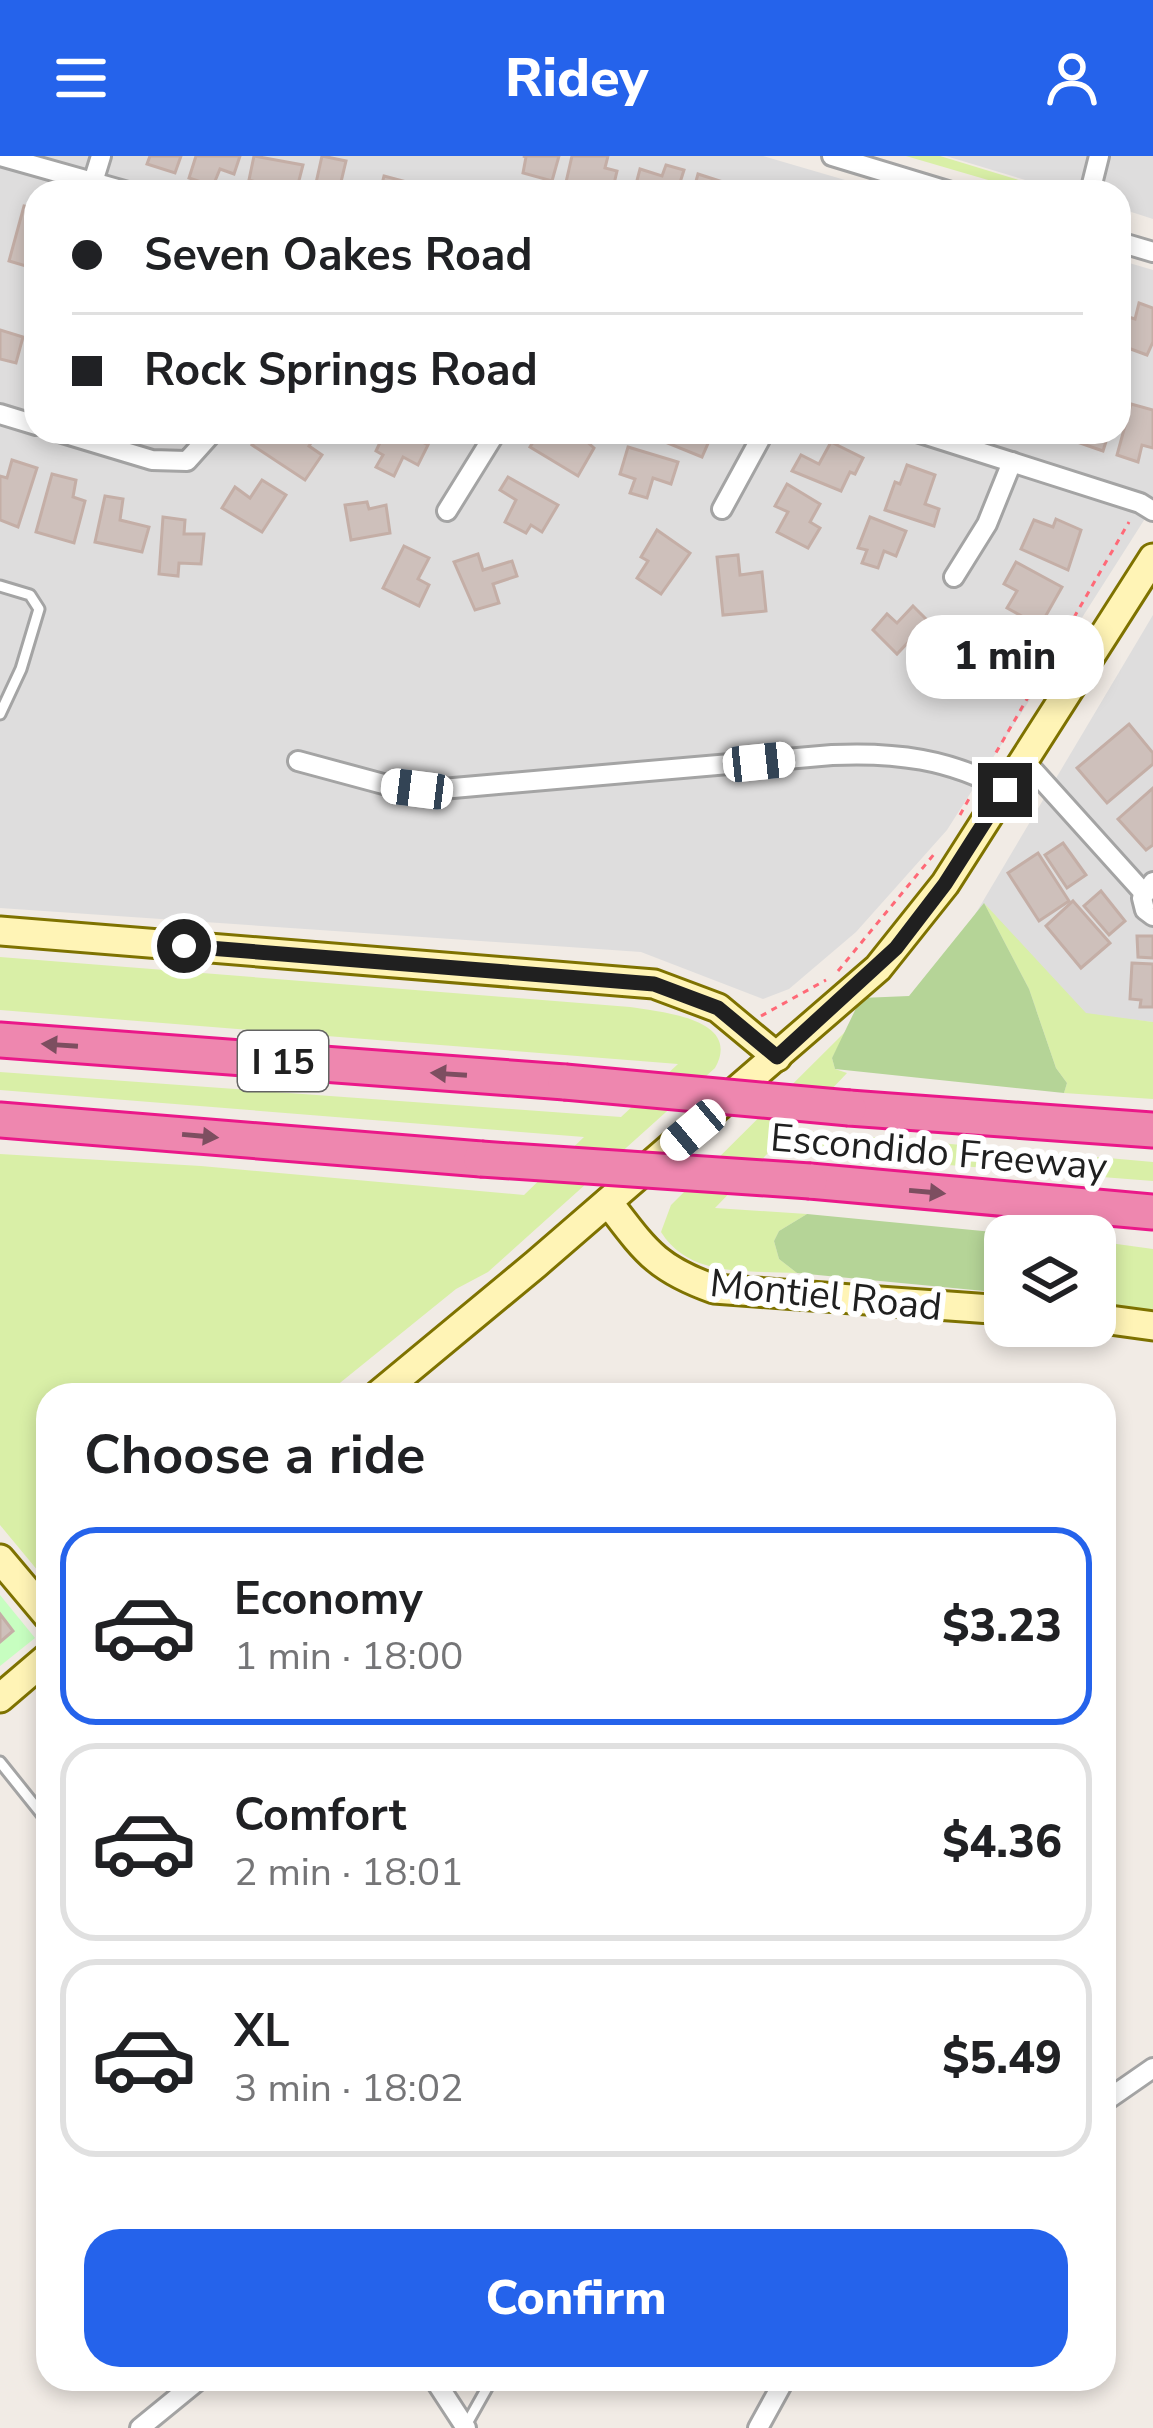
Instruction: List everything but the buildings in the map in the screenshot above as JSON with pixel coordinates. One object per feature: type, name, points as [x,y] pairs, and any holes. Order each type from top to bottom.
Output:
[{"type":"highway","name":"Escondido Freeway","points":[[0,1040],[1153,1130]]},
{"type":"highway","name":"Escondido Freeway","points":[[0,1120],[810,1181],[1152,1212]]},
{"type":"street","points":[[0,156],[86,180]]},
{"type":"street","points":[[832,156],[911,180]]},
{"type":"street","points":[[99,444],[152,460],[187,461],[202,444]]},
{"type":"street","points":[[447,512],[489,444]]},
{"type":"street","points":[[722,509],[757,444]]},
{"type":"street","points":[[955,444],[1146,507]]},
{"type":"street","points":[[954,577],[988,524],[1012,462]]},
{"type":"street","points":[[392,1383],[878,968],[945,884],[991,787],[1024,760],[1153,558]]},
{"type":"street","points":[[298,761],[387,785],[442,789],[887,754],[968,769],[991,787]]},
{"type":"street","points":[[1024,760],[1148,887],[1143,904],[1153,916]]},
{"type":"street","points":[[0,931],[654,984],[718,1008],[777,1057]]},
{"type":"street","name":"Montiel Road","points":[[608,1202],[647,1252],[676,1275],[714,1288],[984,1308]]},
{"type":"street","points":[[1116,1321],[1153,1326]]},
{"type":"street","points":[[0,1559],[36,1602]]},
{"type":"street","points":[[0,1698],[36,1668]]},
{"type":"street","points":[[1116,2094],[1153,2068]]},
{"type":"street","points":[[140,2428],[185,2391]]},
{"type":"street","points":[[442,2391],[465,2427]]},
{"type":"street","points":[[758,2428],[778,2391]]},
{"type":"lane","points":[[0,586],[30,595],[39,609],[21,669],[0,714]]},
{"type":"lane","points":[[0,1762],[36,1807]]},
{"type":"lane","points":[[465,2427],[485,2391]]},
{"type":"path","points":[[989,764],[1146,507]]},
{"type":"path","points":[[954,825],[991,787]]},
{"type":"path","points":[[741,1028],[833,976],[942,845]]},
{"type":"shaded area","points":[[0,156],[763,156],[845,180],[24,180],[24,444],[1131,444],[1131,264],[1153,270],[1153,506],[947,830],[856,932],[789,989],[763,999],[641,952],[0,908]]},
{"type":"shaded area","points":[[946,156],[1153,156],[1153,219],[1131,212],[1131,180],[1025,180]]},
{"type":"shaded area","points":[[1153,615],[1153,1022],[926,997]]},
{"type":"green space","points":[[906,156],[940,156],[1019,180],[988,180]]},
{"type":"green space","points":[[984,903],[1086,1013],[1153,1022],[1153,1099],[1064,1093],[1067,1083],[1056,1068],[1029,989]]},
{"type":"green space","points":[[984,903],[1029,989],[1056,1068],[1067,1083],[1064,1093],[835,1069],[832,1058],[861,998],[909,996]]},
{"type":"green space","points":[[0,957],[630,1007],[694,1021],[718,1038],[721,1051],[715,1068],[488,1272],[456,1289],[340,1383],[36,1383],[36,1568],[0,1525],[0,1154],[201,1166],[524,1195],[584,1137],[0,1090],[0,1072],[621,1117],[678,1064],[0,1010]]},
{"type":"green space","points":[[847,1030],[832,1058],[835,1069],[847,1073],[793,1130],[1153,1162],[1153,1181],[770,1151],[715,1208],[807,1214],[779,1231],[774,1241],[779,1259],[797,1273],[721,1269],[673,1247],[661,1232],[671,1205]]},
{"type":"green space","points":[[807,1214],[984,1231],[984,1291],[797,1273],[779,1259],[774,1241],[779,1231]]},
{"type":"green space","points":[[1116,1244],[1153,1249],[1153,1313],[1116,1307]]},
{"type":"green space","points":[[0,1595],[35,1638],[0,1666]]},
{"type":"route","points":[[184,946],[654,984],[718,1008],[777,1057],[896,948],[945,884],[1005,790]]}]
